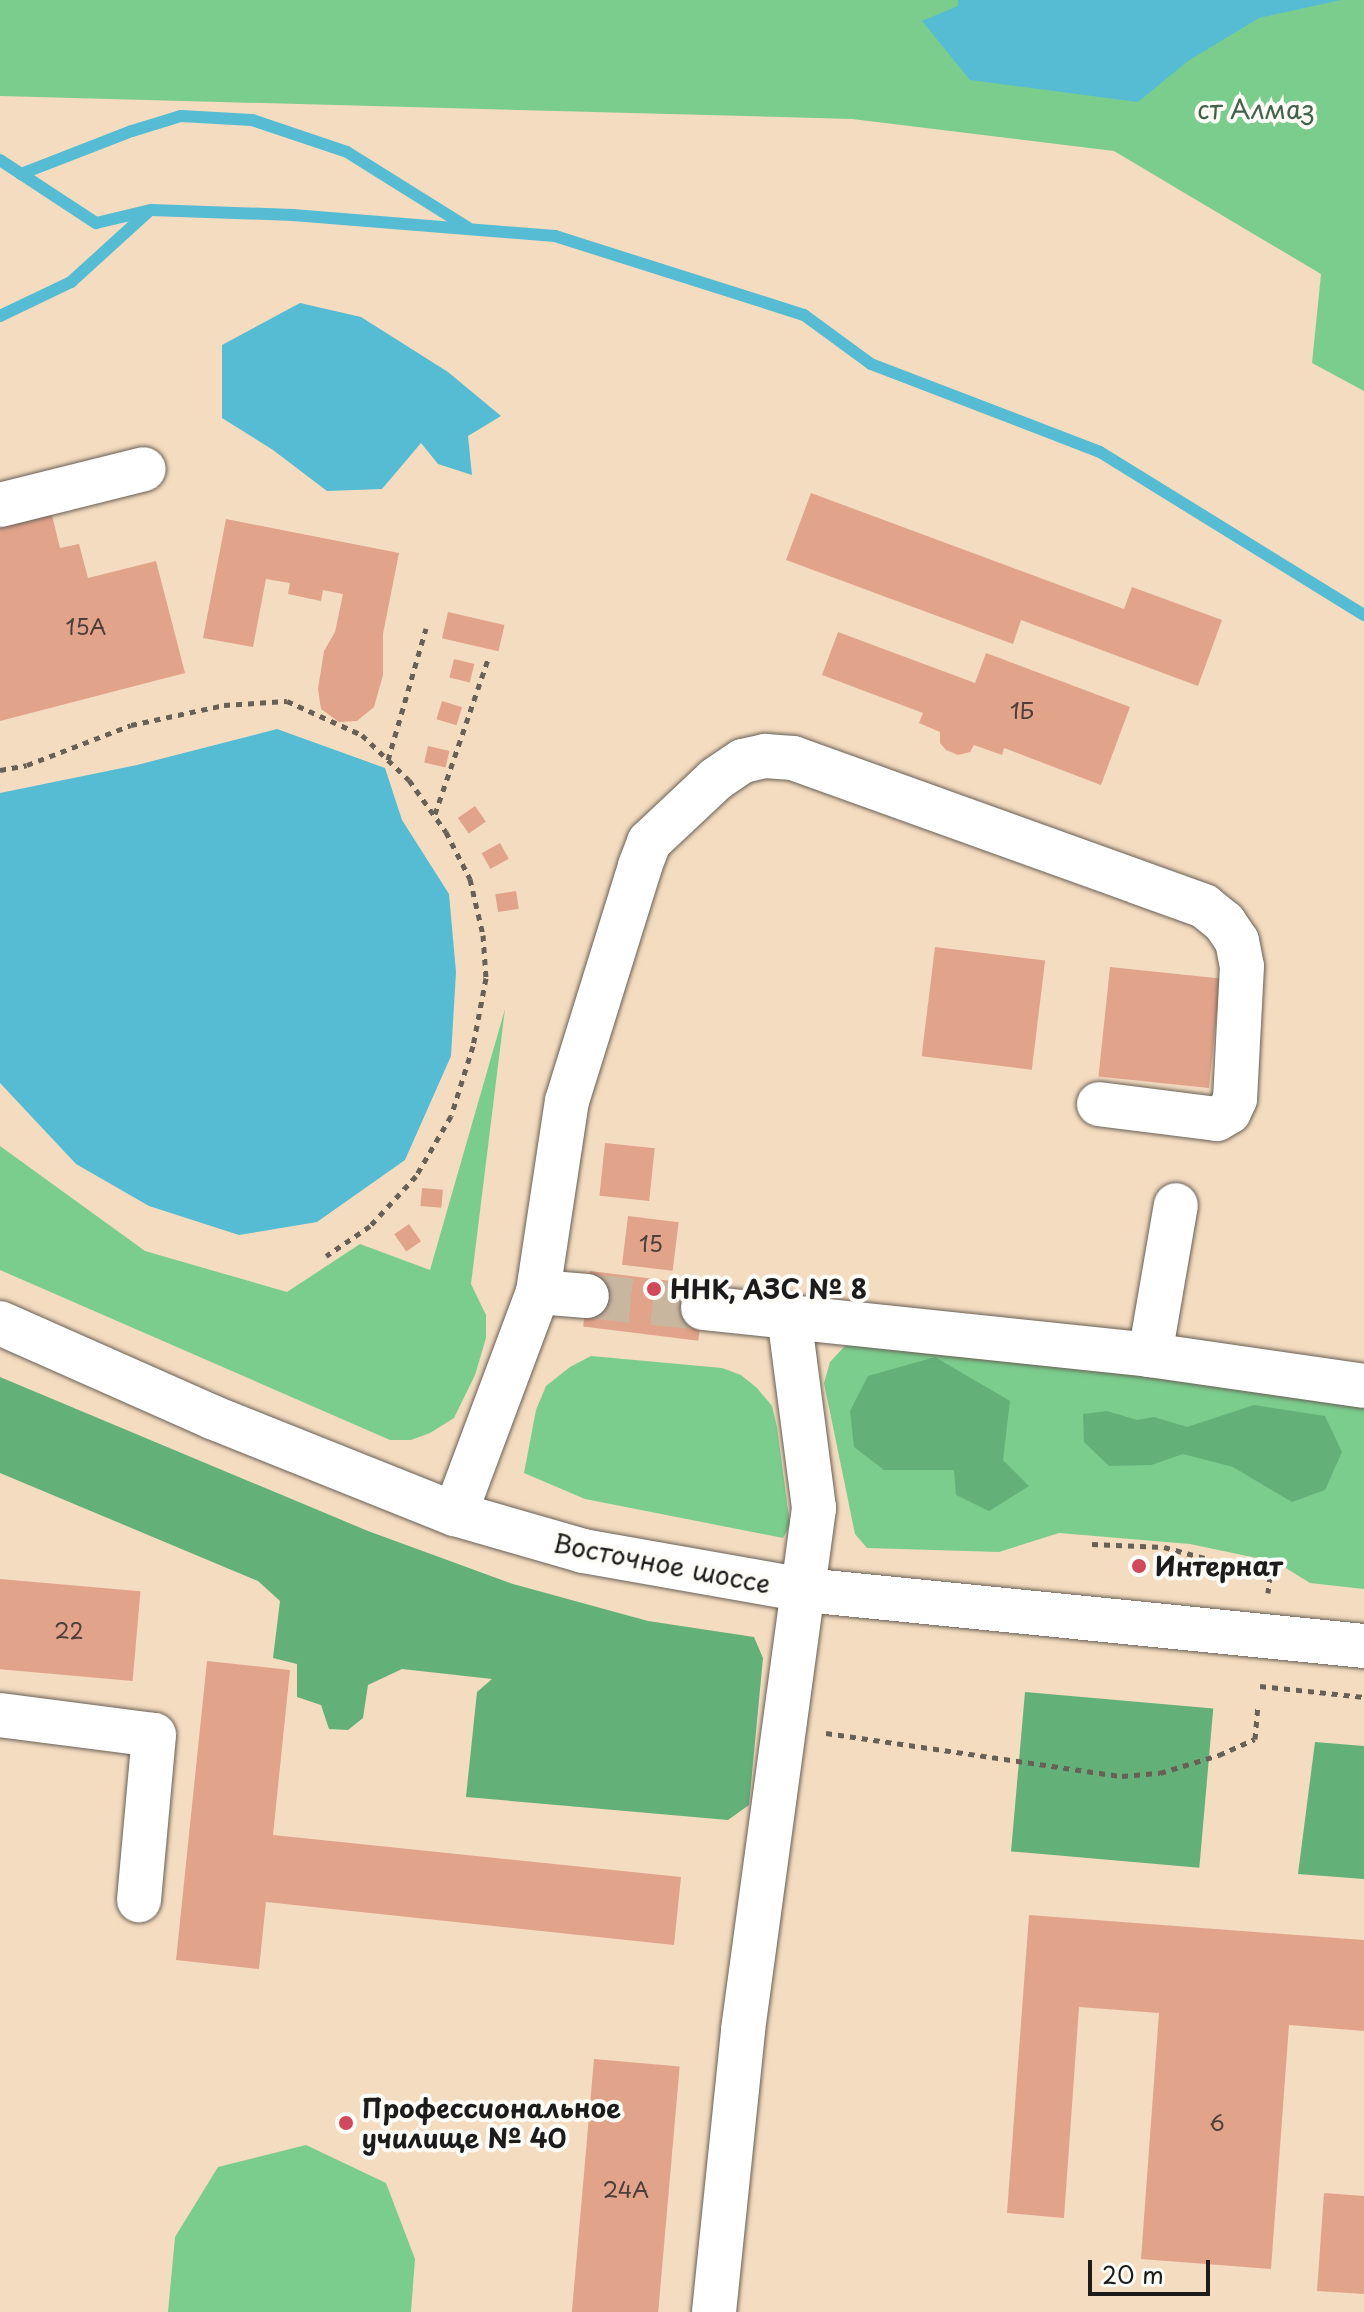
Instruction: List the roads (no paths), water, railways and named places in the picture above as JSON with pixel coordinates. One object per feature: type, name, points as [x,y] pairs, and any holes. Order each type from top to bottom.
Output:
[{"type":"main road","points":[[0,505],[144,469]]},
{"type":"main road","points":[[455,1514],[538,1292],[567,1101],[649,842],[716,779],[743,761],[765,756],[793,758],[1204,906],[1224,922],[1237,941],[1242,966],[1235,1099],[1229,1112],[1217,1119],[1099,1104]]},
{"type":"main road","points":[[1150,1355],[1176,1205]]},
{"type":"main road","points":[[538,1292],[587,1296]]},
{"type":"main road","points":[[703,1308],[1150,1355],[1364,1386]]},
{"type":"main road","points":[[714,2312],[743,2030],[814,1508],[789,1315]]},
{"type":"main road","name":"Восточное шоссе","points":[[0,1323],[212,1417],[455,1514],[583,1551],[805,1590],[1364,1646]]},
{"type":"main road","points":[[0,1715],[154,1735],[139,1900]]},
{"type":"water","points":[[958,0],[1341,0],[1259,18],[1188,61],[1138,102],[970,80],[922,21],[958,6]]},
{"type":"water","points":[[300,303],[361,317],[448,372],[501,416],[468,436],[472,475],[438,464],[421,443],[382,489],[327,491],[273,450],[222,418],[222,345]]},
{"type":"water","points":[[277,729],[385,768],[402,820],[449,894],[456,972],[451,1056],[405,1160],[317,1222],[239,1235],[149,1206],[76,1164],[0,1083],[0,793],[137,765]]},
{"type":"waterway","points":[[21,174],[132,131],[181,116],[252,120],[347,152],[467,227]]},
{"type":"waterway","points":[[0,160],[96,223],[151,210],[293,215],[555,236],[804,315],[871,364],[1100,452],[1364,615]]},
{"type":"waterway","points":[[0,316],[71,282],[148,212]]},
{"type":"tunnel","points":[[587,1296],[703,1308]]},
{"type":"place","name":"ННК, АЗС № 8","points":[[654,1289]]},
{"type":"place","name":"Интернат","points":[[1139,1566]]},
{"type":"place","name":"Профессиональное училище № 40","points":[[346,2123]]},
{"type":"park label","name":"ст Алмаз","points":[[1256,109]]}]
